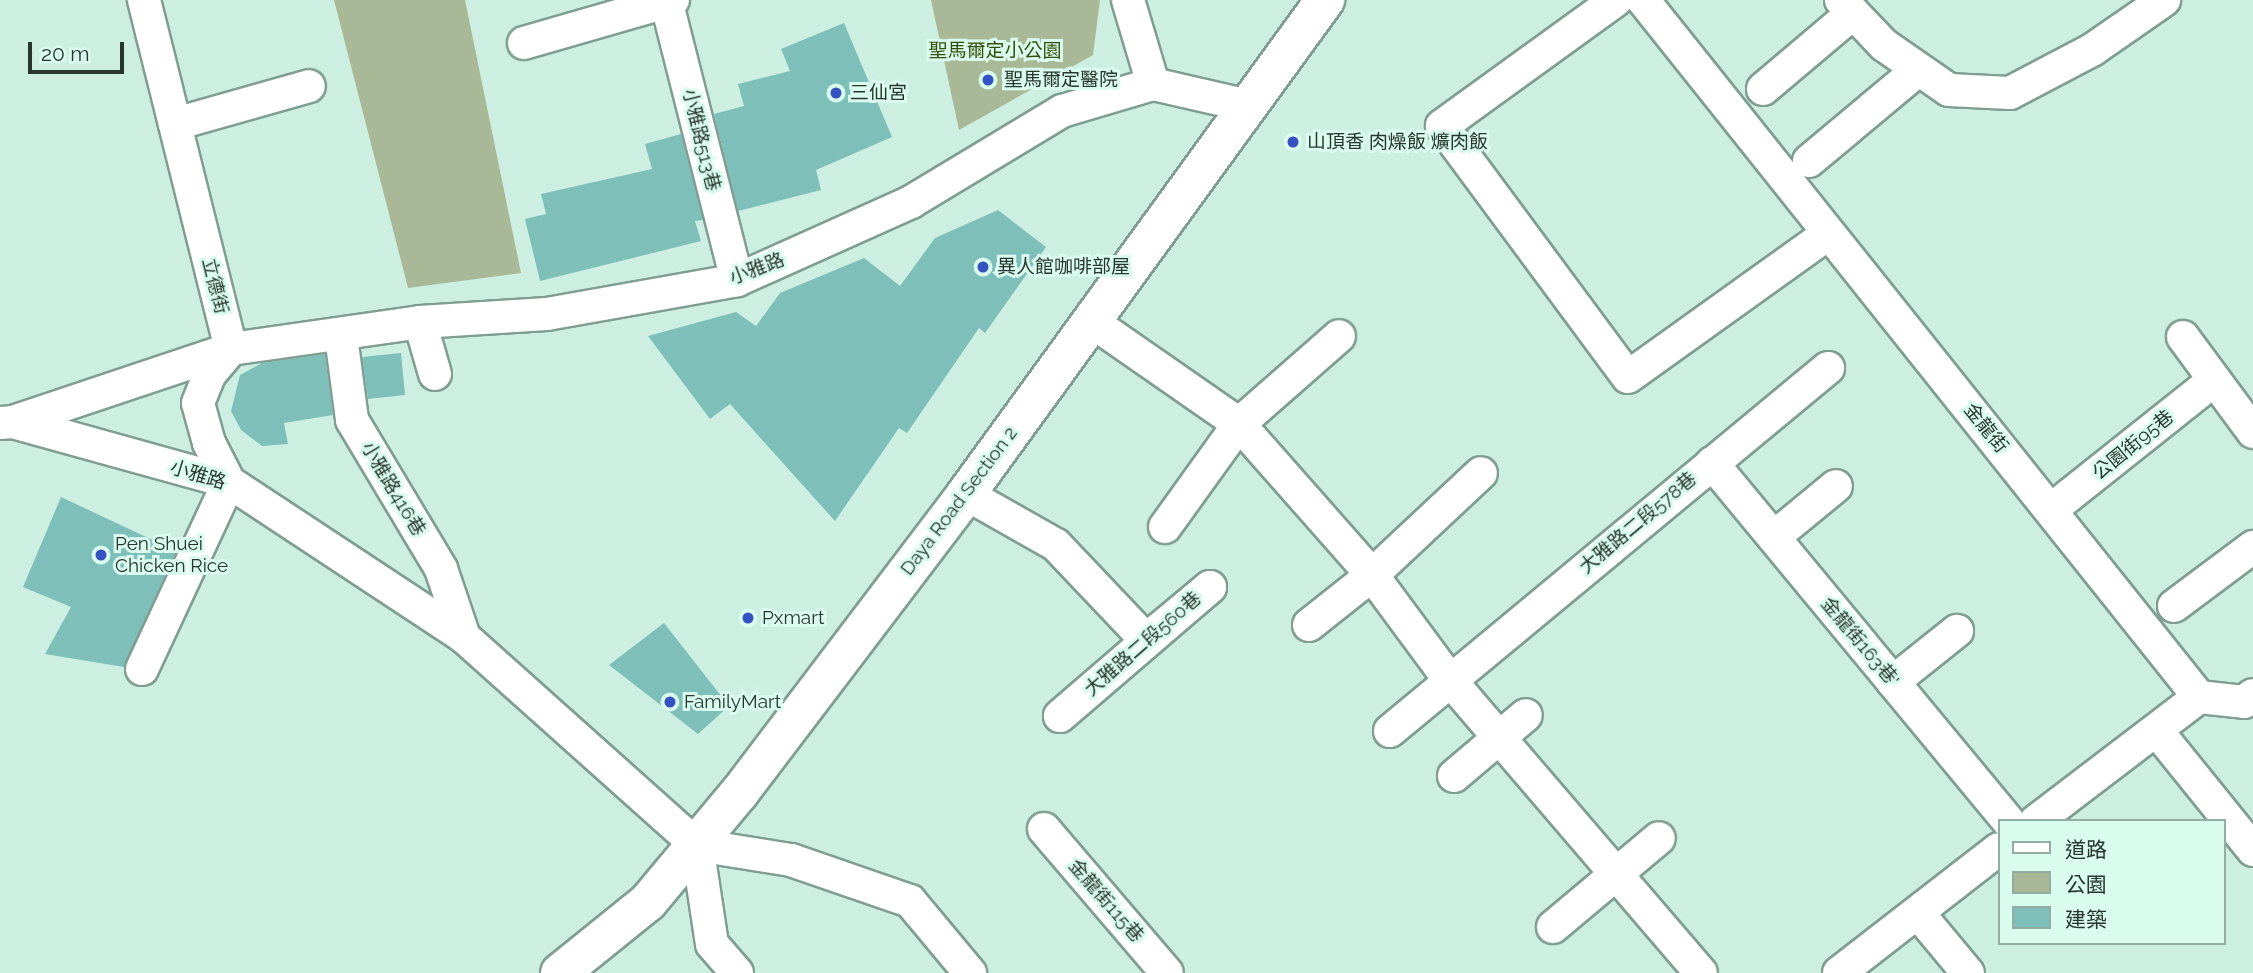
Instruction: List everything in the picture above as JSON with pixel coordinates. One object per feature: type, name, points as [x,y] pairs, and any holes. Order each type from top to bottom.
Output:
[{"type":"main road","name":"Daya Road Section 2","points":[[560,973],[648,902],[697,845],[966,494],[1245,105],[1325,0]]},
{"type":"street","name":"立德街","points":[[144,0],[231,349]]},
{"type":"street","points":[[1128,0],[1153,84]]},
{"type":"street","points":[[1616,0],[1441,126],[1628,377],[1828,234]]},
{"type":"street","name":"金龍街","points":[[1643,0],[1828,234],[2052,509],[2199,697]]},
{"type":"street","points":[[524,43],[668,1]]},
{"type":"street","name":"小雅路513巷","points":[[668,1],[737,280]]},
{"type":"street","points":[[1763,89],[1847,6],[1884,45],[1949,90],[2010,93],[2092,50],[2145,5]]},
{"type":"street","points":[[1809,161],[1918,70]]},
{"type":"street","name":"小雅路","points":[[231,349],[341,336],[420,322],[547,314],[737,280],[911,202],[1062,111],[1153,84],[1245,105]]},
{"type":"street","points":[[175,124],[309,86]]},
{"type":"street","points":[[1091,321],[1239,424],[1372,575],[1449,680],[1619,874],[1701,973]]},
{"type":"street","points":[[420,322],[435,374]]},
{"type":"street","name":"小雅路416巷","points":[[341,336],[352,420],[441,569],[464,637]]},
{"type":"street","points":[[1165,527],[1239,424],[1339,336]]},
{"type":"street","points":[[2183,337],[2253,432]]},
{"type":"street","points":[[6,423],[231,349]]},
{"type":"street","points":[[142,670],[229,482],[209,443],[198,403],[210,374],[231,349]]},
{"type":"street","name":"大雅路二段578巷","points":[[1390,731],[1828,368]]},
{"type":"street","name":"公園街95巷","points":[[2052,509],[2214,380]]},
{"type":"street","name":"小雅路","points":[[6,423],[229,482],[464,637],[697,845]]},
{"type":"street","name":"金龍街163巷'","points":[[1712,463],[2006,819]]},
{"type":"street","points":[[1309,625],[1372,575],[1481,472]]},
{"type":"street","points":[[1774,537],[1836,486]]},
{"type":"street","name":"大雅路二段560巷","points":[[966,494],[1056,545],[1146,640],[1210,587],[1060,716]]},
{"type":"street","points":[[2174,606],[2253,547]]},
{"type":"street","points":[[1893,682],[1956,631]]},
{"type":"street","points":[[2039,819],[2199,697],[2244,702],[2253,695]]},
{"type":"street","points":[[1454,776],[1526,715]]},
{"type":"street","points":[[2157,731],[2253,850]]},
{"type":"street","name":"金龍街115巷","points":[[1044,830],[1167,973]]},
{"type":"street","points":[[1553,927],[1659,838]]},
{"type":"street","points":[[737,973],[712,944],[697,845],[790,860],[910,901],[970,973]]},
{"type":"street","points":[[1839,973],[1997,851]]},
{"type":"street","points":[[1918,913],[1968,973]]},
{"type":"green space","points":[[334,0],[465,0],[521,273],[408,288]]},
{"type":"green space","name":"聖馬爾定小公園","points":[[931,0],[1100,0],[1093,55],[959,130]]},
{"type":"building","points":[[844,23],[892,137],[816,170],[821,190],[738,211],[714,114],[744,106],[738,84],[790,71],[781,49]]},
{"type":"building","points":[[681,134],[703,220],[695,221],[701,241],[540,281],[525,219],[546,214],[541,194],[652,169],[645,144]]},
{"type":"building","points":[[998,210],[1046,247],[985,333],[979,328],[907,433],[899,428],[835,521],[730,404],[710,419],[648,336],[736,312],[756,326],[780,293],[864,258],[900,286],[935,238]]},
{"type":"building","points":[[401,353],[405,395],[368,399],[362,357]]},
{"type":"building","points":[[325,354],[333,415],[284,423],[288,444],[262,446],[241,430],[231,411],[240,375],[262,363]]},
{"type":"building","points":[[61,497],[176,551],[124,667],[45,654],[71,607],[23,587]]},
{"type":"building","points":[[664,623],[729,706],[698,734],[609,665]]},
{"type":"place","name":"聖馬爾定醫院","points":[[988,80]]},
{"type":"place","name":"三仙宮","points":[[836,93]]},
{"type":"place","name":"山頂香 肉燥飯 爌肉飯","points":[[1293,142]]},
{"type":"place","name":"異人館咖啡部屋","points":[[983,267]]},
{"type":"place","name":"Pen Shuei Chicken Rice","points":[[101,555]]},
{"type":"place","name":"Pxmart","points":[[748,618]]},
{"type":"place","name":"FamilyMart","points":[[670,702]]}]
